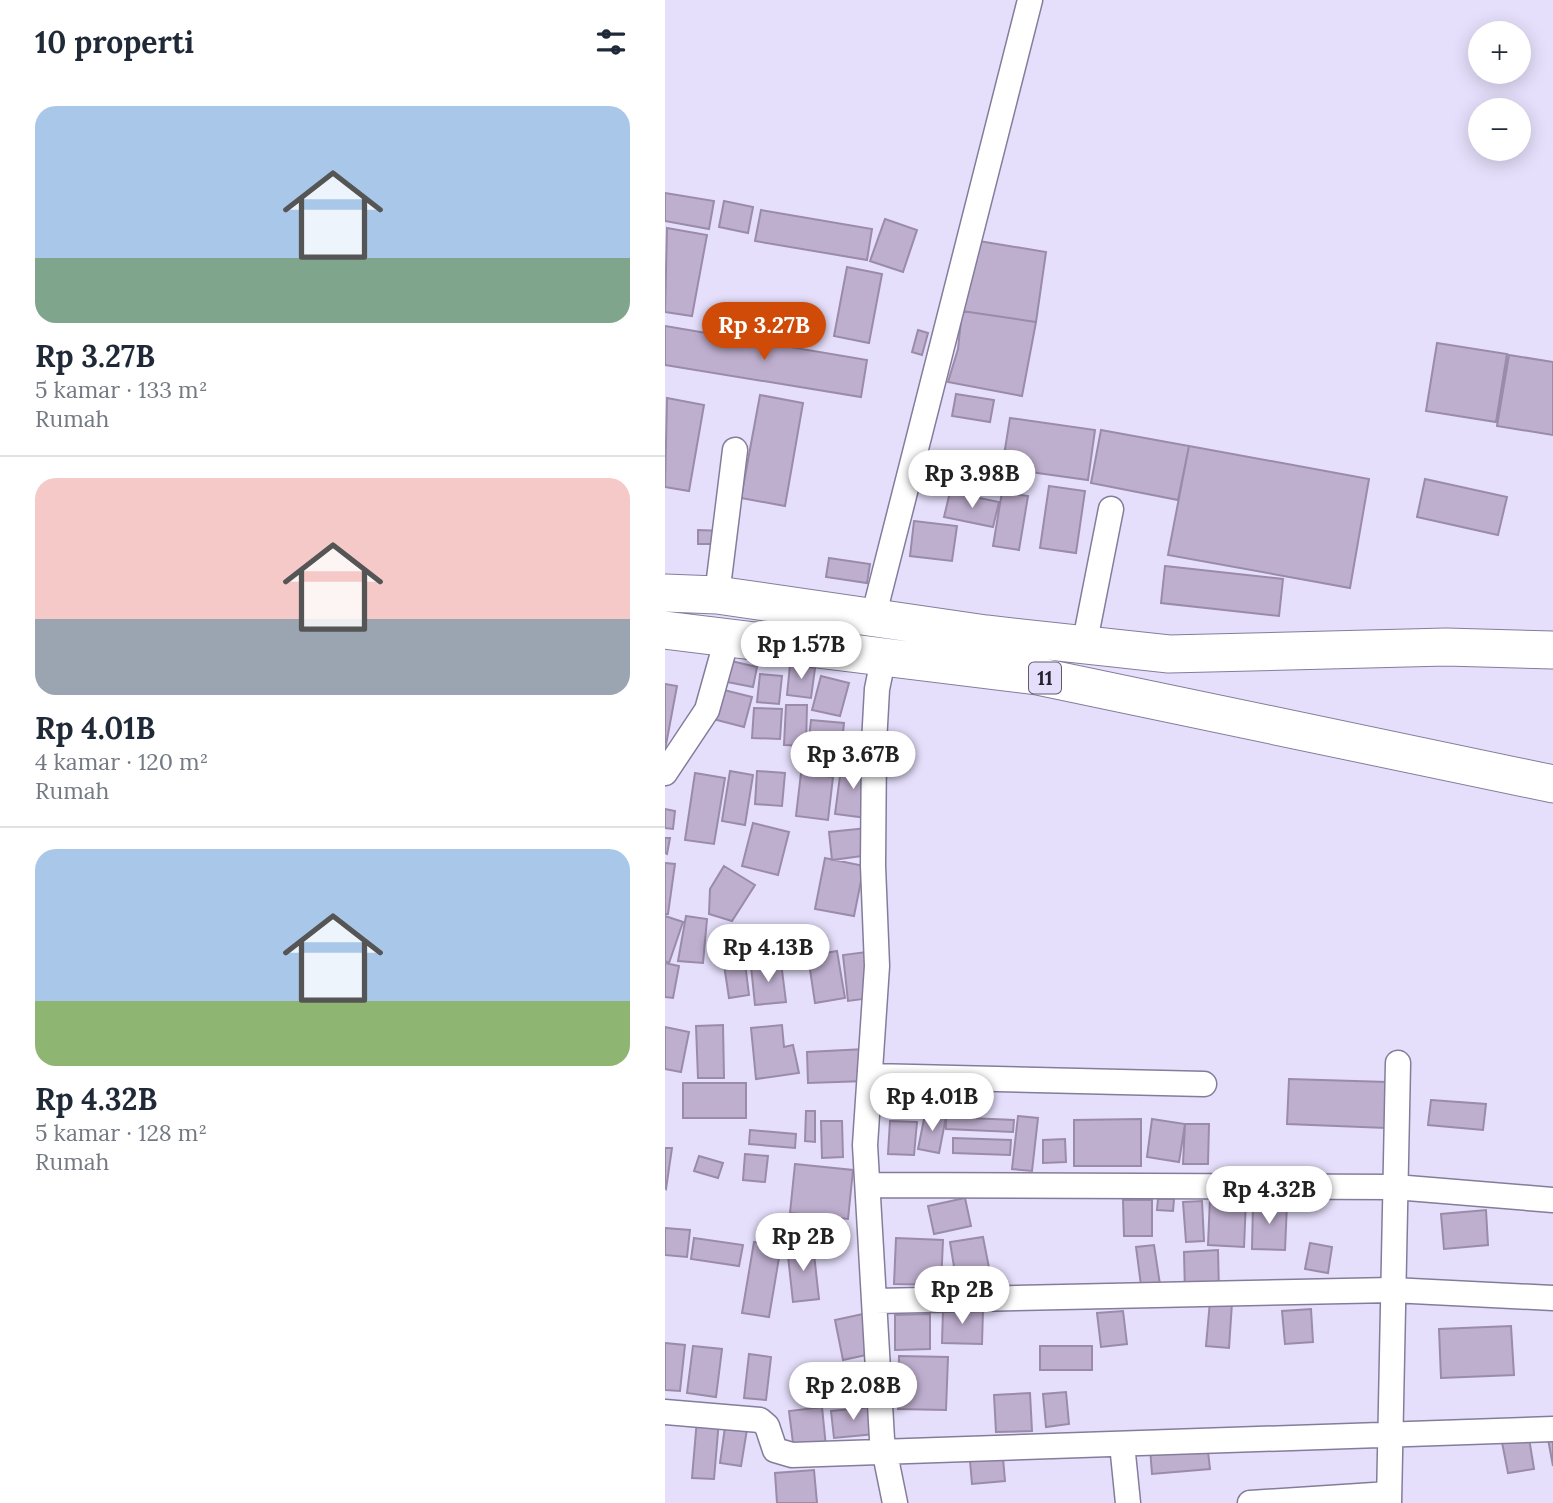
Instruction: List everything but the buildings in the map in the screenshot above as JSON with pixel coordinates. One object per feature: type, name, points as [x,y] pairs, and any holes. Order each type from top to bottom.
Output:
[{"type":"highway","name":"11","points":[[665,593],[717,595],[1084,646],[1169,654],[1446,647],[1553,650]]},
{"type":"highway","name":"11","points":[[665,630],[729,635],[1037,676],[1553,784]]},
{"type":"street","points":[[873,618],[1030,0]]},
{"type":"street","points":[[717,595],[735,450]]},
{"type":"street","points":[[1084,646],[1111,509]]},
{"type":"street","points":[[665,773],[707,710],[729,635]]},
{"type":"street","points":[[884,655],[877,689],[874,743],[873,866],[877,966],[865,1145],[885,1454],[895,1503]]},
{"type":"street","points":[[1250,1503],[1389,1499],[1398,1063]]},
{"type":"street","points":[[871,1076],[1204,1084]]},
{"type":"street","points":[[868,1185],[1395,1188],[1553,1200]]},
{"type":"street","points":[[876,1301],[1392,1290],[1553,1298]]},
{"type":"street","points":[[665,1412],[760,1420],[767,1426],[775,1450],[784,1455],[885,1454],[1553,1429]]},
{"type":"street","points":[[1122,1444],[1128,1503]]}]
